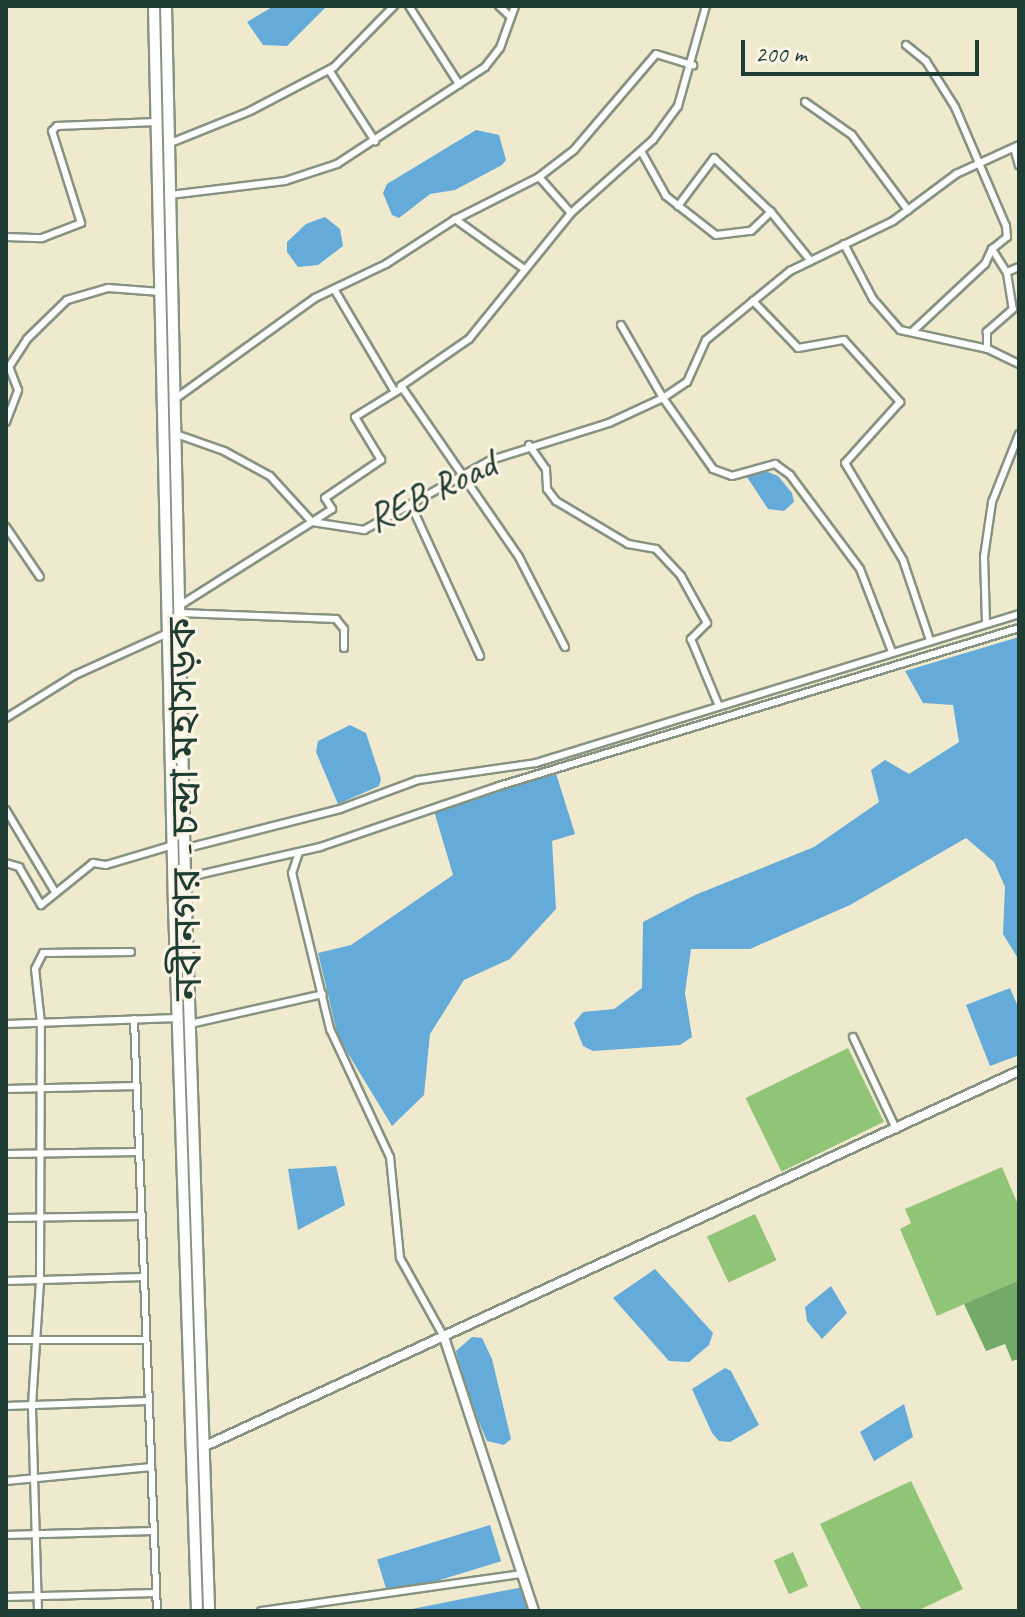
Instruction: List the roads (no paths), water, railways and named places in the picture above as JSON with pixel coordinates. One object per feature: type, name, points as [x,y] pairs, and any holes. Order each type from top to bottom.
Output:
[{"type":"highway","name":"নবীনগর - চন্দ্রা মহাসড়ক","points":[[154,6],[173,845],[197,1611]]},
{"type":"highway","name":"নবীনগর - চন্দ্রা মহাসড়ক","points":[[166,6],[187,848],[185,878],[209,1611]]},
{"type":"street","points":[[168,144],[250,111],[329,70],[394,6]]},
{"type":"street","points":[[409,6],[459,84]]},
{"type":"street","points":[[499,6],[511,18]]},
{"type":"street","points":[[169,195],[311,175],[375,141],[494,58],[515,6]]},
{"type":"street","points":[[176,434],[224,451],[270,476],[312,522],[332,509],[325,498],[381,460],[355,417],[469,339],[523,268],[571,213],[641,151],[678,106],[693,65],[706,6]]},
{"type":"street","points":[[906,45],[926,61],[955,107],[1006,226],[1007,237],[992,249],[985,264],[910,332]]},
{"type":"street","points":[[175,399],[334,289],[386,264],[455,219],[539,177],[574,150],[656,54],[693,65]]},
{"type":"street","points":[[329,70],[375,141]]},
{"type":"street","points":[[805,102],[852,135],[908,210]]},
{"type":"street","points":[[6,237],[42,238],[81,223],[52,131],[57,126],[156,122]]},
{"type":"street","points":[[1016,146],[1019,165]]},
{"type":"street","name":"REB Road","points":[[179,610],[312,522],[364,530],[529,445],[609,423],[663,398],[687,382],[706,340],[810,260],[908,210],[977,163],[1016,146]]},
{"type":"street","points":[[641,151],[666,196],[716,235],[751,231],[771,212]]},
{"type":"street","points":[[678,206],[714,158],[771,212],[810,260]]},
{"type":"street","points":[[539,177],[571,213]]},
{"type":"street","points":[[455,219],[523,268]]},
{"type":"street","points":[[844,244],[873,299],[900,330],[987,349],[1019,364]]},
{"type":"street","points":[[987,349],[987,332],[1013,309],[1007,272],[992,249]]},
{"type":"street","points":[[1007,272],[1019,267]]},
{"type":"street","points":[[6,422],[18,390],[8,368],[27,339],[67,300],[108,288],[161,292]]},
{"type":"street","points":[[334,289],[398,390],[519,557],[565,647]]},
{"type":"street","points":[[753,301],[798,348],[844,340],[900,402],[900,408],[845,463],[903,560],[930,640]]},
{"type":"street","points":[[621,325],[663,398],[723,475],[782,465],[860,569],[892,652]]},
{"type":"street","points":[[986,623],[984,557],[992,502],[1019,434]]},
{"type":"street","points":[[529,445],[546,469],[547,489],[556,501],[628,544],[656,549],[681,576],[707,623],[691,639],[718,704]]},
{"type":"street","points":[[411,505],[480,656]]},
{"type":"street","points":[[6,527],[40,577]]},
{"type":"street","points":[[179,610],[336,619],[344,629],[344,648]]},
{"type":"street","points":[[187,848],[340,809],[418,780],[536,763],[718,704],[1019,614]]},
{"type":"street","points":[[185,878],[299,852],[1019,628]]},
{"type":"street","points":[[6,718],[75,675],[168,633]]},
{"type":"street","points":[[6,810],[55,892]]},
{"type":"street","points":[[6,863],[19,867],[41,905],[93,863],[106,865],[173,845]]},
{"type":"street","points":[[299,852],[292,873],[330,1029],[390,1157],[400,1258],[444,1337],[534,1611]]},
{"type":"street","points":[[38,1611],[32,1405],[40,1280],[41,1023],[35,969],[43,953],[131,952]]},
{"type":"street","points":[[190,1024],[323,994]]},
{"type":"street","points":[[6,1024],[178,1018]]},
{"type":"street","points":[[134,1019],[157,1611]]},
{"type":"street","points":[[853,1037],[896,1129]]},
{"type":"street","points":[[203,1447],[1019,1071]]},
{"type":"street","points":[[6,1089],[137,1086]]},
{"type":"street","points":[[6,1154],[139,1152]]},
{"type":"street","points":[[6,1218],[142,1216]]},
{"type":"street","points":[[6,1281],[144,1277]]},
{"type":"street","points":[[6,1340],[146,1340]]},
{"type":"street","points":[[6,1406],[148,1401]]},
{"type":"street","points":[[6,1481],[151,1467]]},
{"type":"street","points":[[6,1535],[153,1531]]},
{"type":"street","points":[[261,1611],[522,1574]]},
{"type":"street","points":[[6,1597],[155,1593]]},
{"type":"water","points":[[274,6],[327,6],[287,46],[263,45],[247,22]]},
{"type":"water","points":[[476,130],[499,135],[506,160],[502,165],[455,190],[430,194],[399,218],[392,215],[383,193],[387,184]]},
{"type":"water","points":[[325,217],[340,229],[343,246],[318,265],[298,267],[287,252],[287,242],[306,224]]},
{"type":"water","points":[[763,470],[778,476],[792,493],[794,502],[784,511],[768,509],[747,477]]},
{"type":"water","points":[[1019,637],[1019,960],[1003,934],[1005,887],[994,862],[966,838],[850,905],[750,949],[691,949],[685,993],[692,1037],[680,1045],[593,1051],[583,1046],[574,1023],[583,1012],[614,1009],[642,988],[643,922],[695,895],[814,847],[879,802],[871,770],[885,760],[909,774],[959,742],[953,705],[923,703],[905,671]]},
{"type":"water","points":[[350,725],[366,733],[381,779],[379,786],[338,804],[316,752],[318,741]]},
{"type":"water","points":[[554,767],[575,834],[552,841],[556,909],[510,959],[464,980],[430,1034],[424,1095],[392,1126],[338,1037],[318,953],[351,945],[453,875],[432,804]]},
{"type":"water","points":[[1010,988],[1019,1009],[1019,1055],[990,1066],[966,1005]]},
{"type":"water","points":[[336,1166],[345,1205],[298,1230],[288,1169]]},
{"type":"water","points":[[655,1269],[713,1333],[709,1345],[689,1362],[669,1361],[613,1298]]},
{"type":"water","points":[[831,1286],[847,1313],[822,1339],[807,1321],[805,1307]]},
{"type":"water","points":[[472,1337],[482,1338],[492,1359],[511,1439],[504,1445],[487,1441],[468,1396],[456,1351]]},
{"type":"water","points":[[725,1368],[731,1371],[759,1425],[730,1442],[719,1441],[712,1433],[692,1389]]},
{"type":"water","points":[[904,1404],[913,1437],[874,1461],[860,1432]]},
{"type":"water","points":[[490,1525],[501,1561],[388,1596],[377,1559]]},
{"type":"water","points":[[523,1587],[530,1611],[402,1611]]}]
